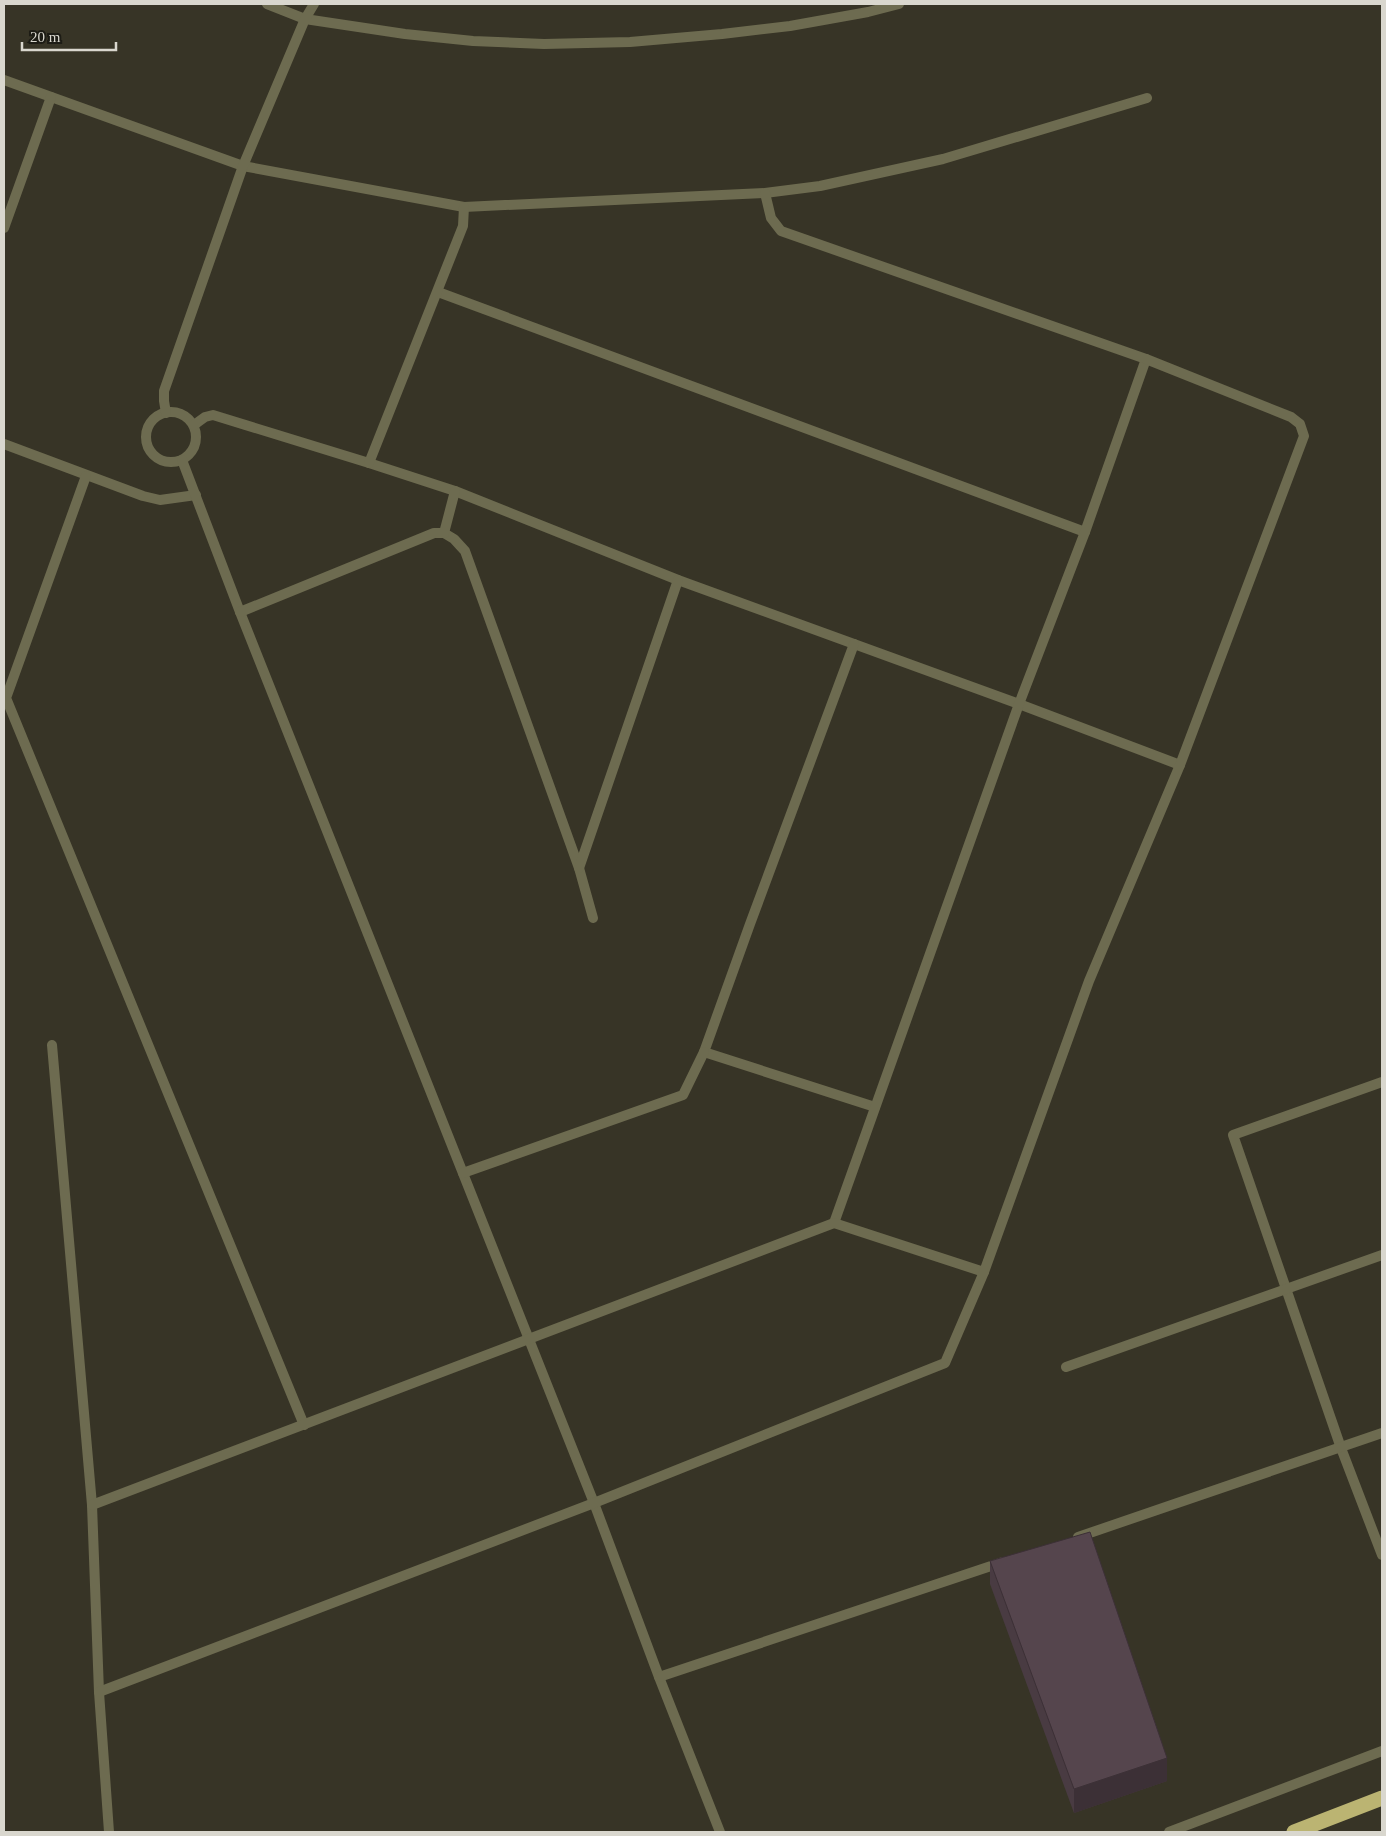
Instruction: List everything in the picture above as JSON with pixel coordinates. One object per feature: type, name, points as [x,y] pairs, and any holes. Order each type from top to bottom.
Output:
[{"type":"highway","points":[[1294,1832],[1382,1798]]},
{"type":"street","points":[[266,4],[305,19],[406,34],[473,41],[544,44],[630,42],[790,26],[868,12],[899,4]]},
{"type":"street","points":[[166,412],[164,391],[243,166],[305,19],[314,4]]},
{"type":"street","points":[[4,80],[243,166],[464,207],[764,194],[820,186],[943,159],[1147,98]]},
{"type":"street","points":[[4,228],[51,97]]},
{"type":"street","points":[[100,1692],[594,1503],[944,1363],[984,1272],[1090,981],[1180,765],[1304,436],[1300,424],[1291,417],[1146,359],[781,231],[771,218],[764,194]]},
{"type":"street","points":[[369,463],[464,226],[464,207]]},
{"type":"street","points":[[438,292],[1084,532]]},
{"type":"street","points":[[834,1223],[1019,704],[1084,532],[1146,359]]},
{"type":"street","points":[[166,412],[177,412],[194,425],[195,445],[190,454],[182,460],[170,462],[158,459],[150,451],[146,440],[148,427],[155,418],[166,412]]},
{"type":"street","points":[[194,425],[205,417],[213,415],[455,491],[678,580],[1019,704],[1180,765]]},
{"type":"street","points":[[4,444],[86,476],[160,500],[196,495]]},
{"type":"street","points":[[182,460],[240,612],[594,1503],[659,1677],[720,1832]]},
{"type":"street","points":[[86,476],[6,698],[304,1425]]},
{"type":"street","points":[[444,533],[455,491]]},
{"type":"street","points":[[240,612],[434,533],[444,533],[454,539],[465,551],[579,868],[593,918]]},
{"type":"street","points":[[579,868],[678,580]]},
{"type":"street","points":[[463,1173],[683,1095],[704,1052],[854,644]]},
{"type":"street","points":[[52,1045],[92,1505],[100,1692],[109,1832]]},
{"type":"street","points":[[704,1052],[875,1106]]},
{"type":"street","points":[[1382,1082],[1233,1135],[1341,1448],[1382,1555]]},
{"type":"street","points":[[92,1505],[834,1223],[984,1272]]},
{"type":"street","points":[[1066,1367],[1382,1255]]},
{"type":"street","points":[[1067,1540],[1382,1433]]},
{"type":"street","points":[[659,1677],[1010,1560]]},
{"type":"street","points":[[1169,1832],[1382,1751]]},
{"type":"building","points":[[1090,1532],[1167,1758],[1074,1789],[990,1561]]}]
